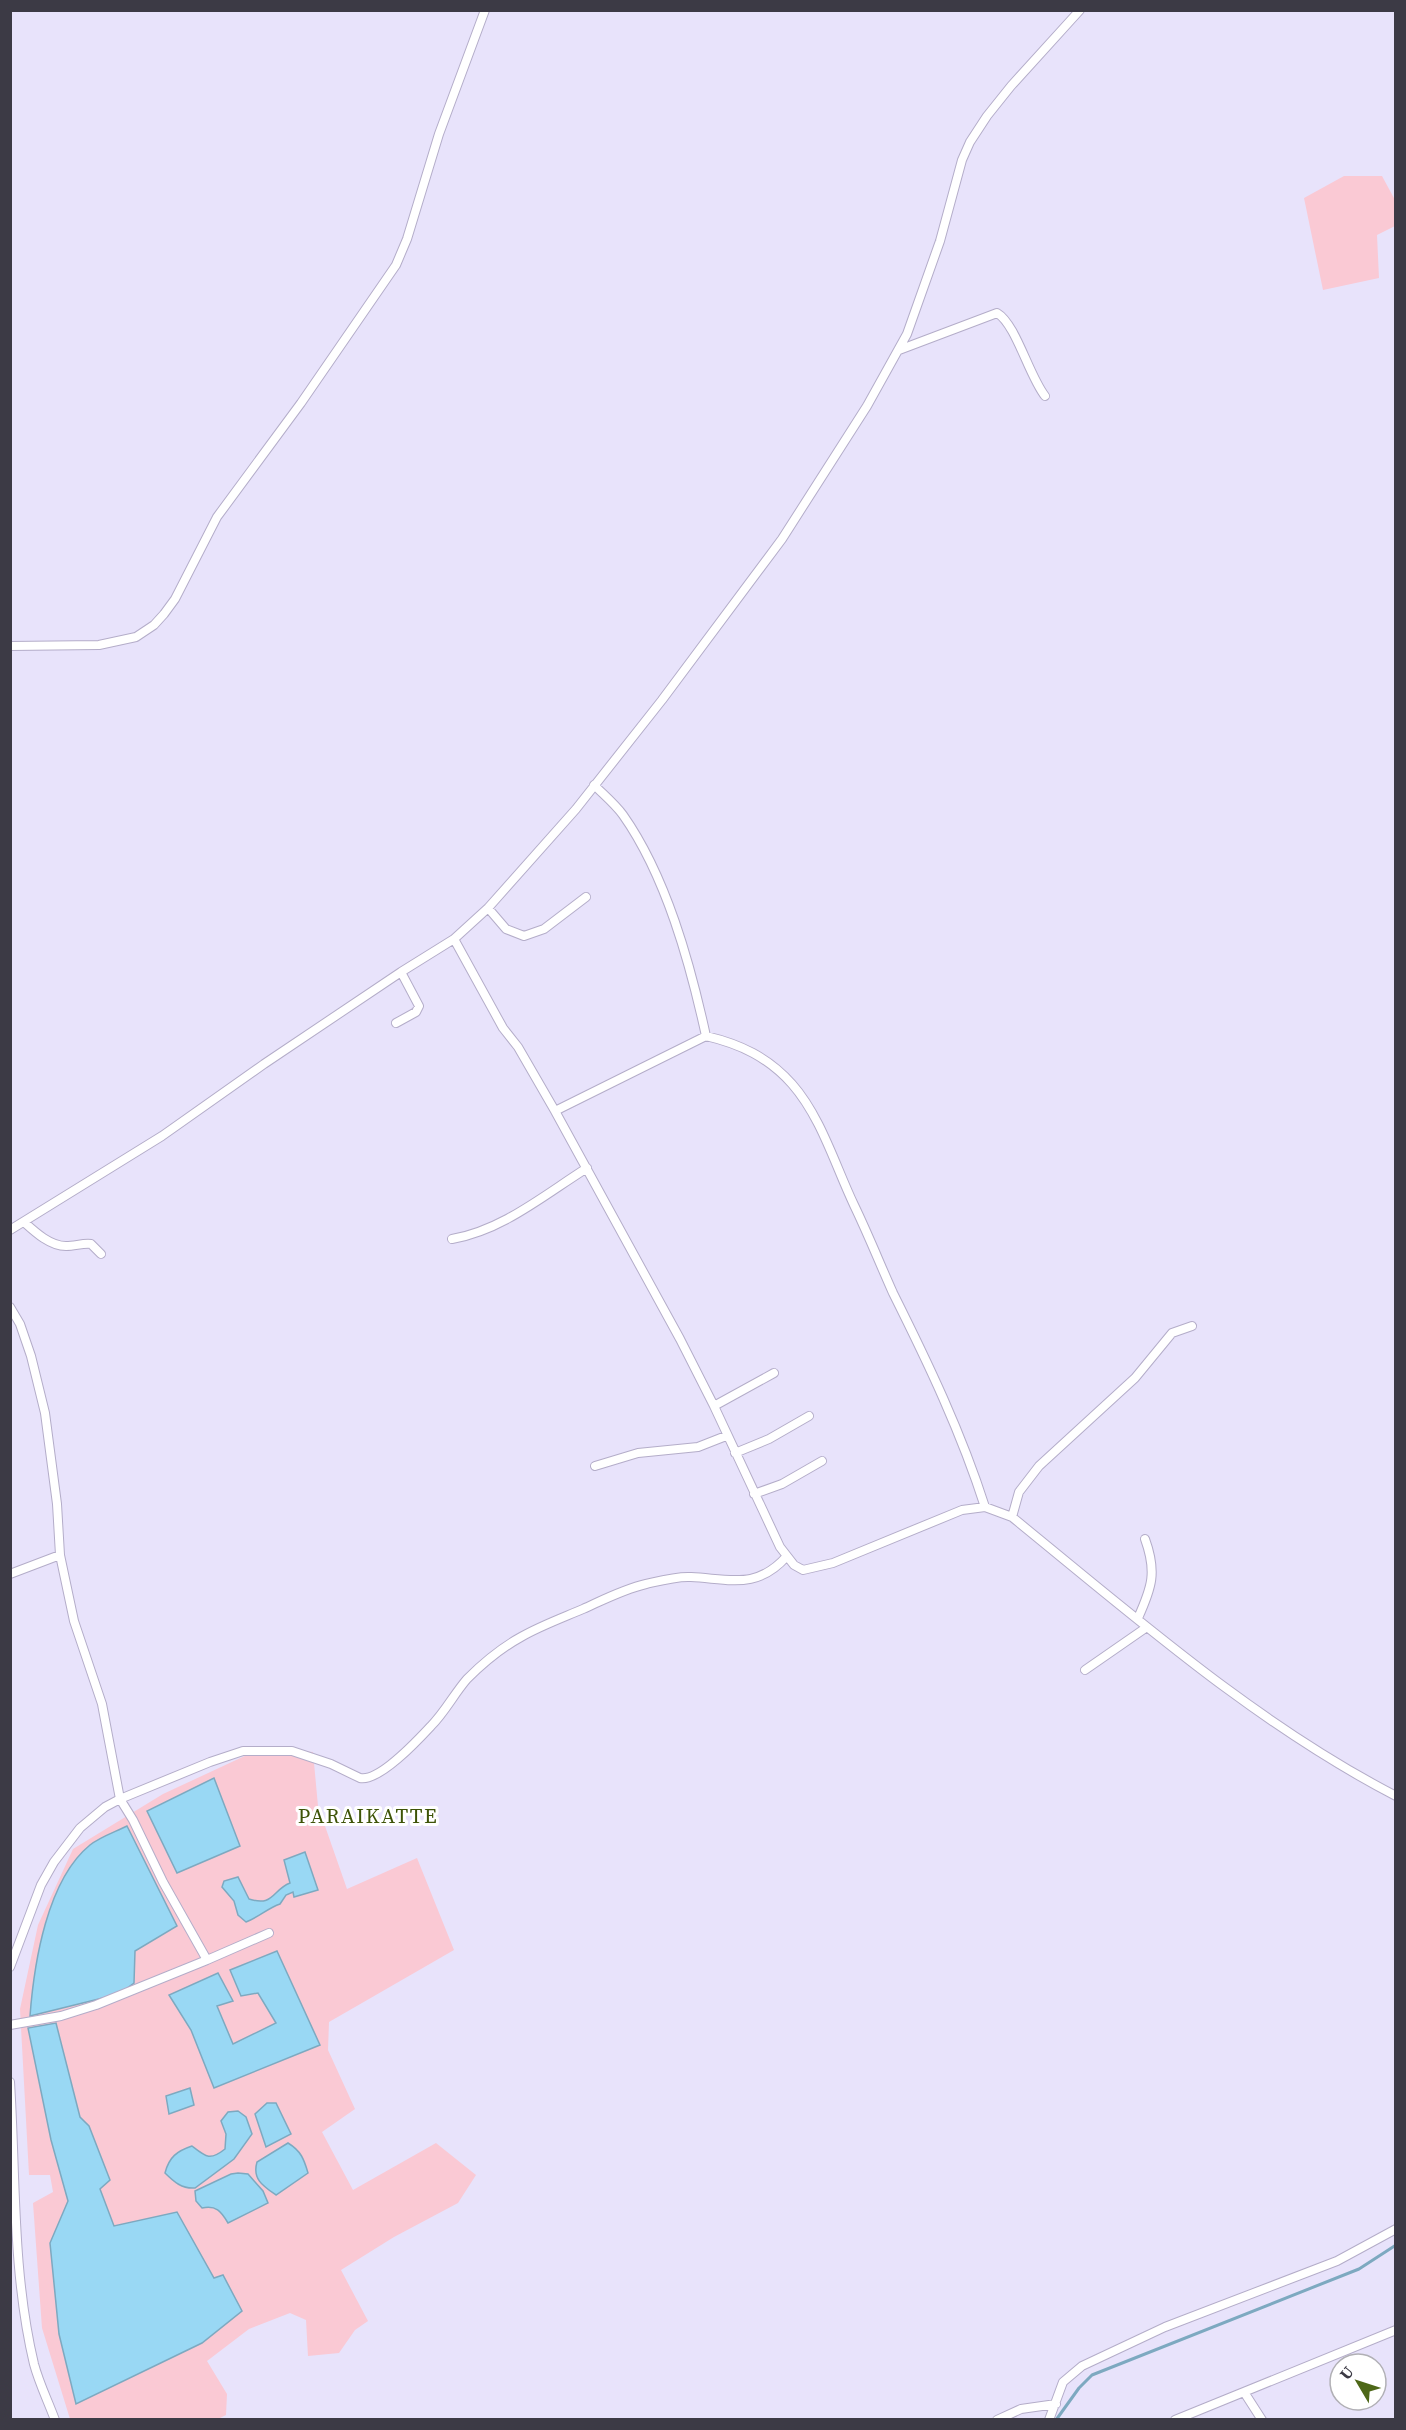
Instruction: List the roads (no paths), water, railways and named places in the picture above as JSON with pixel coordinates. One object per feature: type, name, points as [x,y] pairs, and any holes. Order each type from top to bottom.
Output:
[{"type":"street","points":[[10,646],[99,645],[136,637],[154,625],[164,614],[175,598],[217,517],[301,404],[396,265],[407,239],[439,134],[485,10]]},
{"type":"street","points":[[10,1230],[162,1136],[264,1064],[454,939],[488,908],[594,785],[662,700],[783,539],[867,406],[907,334],[940,241],[962,160],[970,142],[1011,86],[1080,10]]},
{"type":"street","points":[[899,350],[997,313],[1007,322],[1028,368],[1045,396]]},
{"type":"street","points":[[594,785],[622,813],[637,837],[661,888],[698,1001],[706,1036]]},
{"type":"street","points":[[488,908],[506,929],[524,936],[544,929],[586,897]]},
{"type":"street","points":[[454,939],[503,1028],[518,1047],[586,1168],[714,1406],[726,1436],[780,1547],[794,1565],[803,1570],[833,1563],[962,1510],[985,1507],[1012,1517],[1148,1627],[1274,1723],[1395,1796]]},
{"type":"street","points":[[396,1023],[416,1012],[419,1006],[401,972]]},
{"type":"street","points":[[555,1111],[706,1036],[724,1040],[759,1054],[794,1086],[811,1113],[949,1408],[985,1507]]},
{"type":"street","points":[[452,1239],[472,1236],[514,1215],[586,1168]]},
{"type":"street","points":[[24,1222],[38,1235],[64,1247],[91,1244],[101,1254]]},
{"type":"street","points":[[10,1307],[20,1323],[31,1356],[45,1413],[57,1504],[60,1555],[74,1621],[102,1704],[120,1799],[207,1960]]},
{"type":"street","points":[[1012,1517],[1019,1492],[1039,1466],[1135,1378],[1172,1333],[1192,1326]]},
{"type":"street","points":[[714,1406],[774,1373]]},
{"type":"street","points":[[735,1453],[769,1439],[809,1416]]},
{"type":"street","points":[[595,1466],[638,1453],[698,1446],[726,1436]]},
{"type":"street","points":[[754,1494],[782,1484],[822,1461]]},
{"type":"street","points":[[1138,1618],[1149,1594],[1154,1569],[1145,1539]]},
{"type":"street","points":[[10,1574],[60,1555]]},
{"type":"street","points":[[10,1967],[41,1885],[54,1862],[80,1828],[105,1807],[120,1799],[243,1751],[292,1751],[366,1779],[389,1767],[432,1726],[476,1670],[502,1649],[531,1632],[629,1588],[688,1577],[732,1581],[751,1580],[779,1565],[787,1556]]},
{"type":"street","points":[[1085,1670],[1148,1627]]},
{"type":"street","points":[[10,2025],[62,2016],[96,2005],[269,1933]]},
{"type":"street","points":[[10,2082],[14,2203],[24,2301],[35,2366],[55,2420]]},
{"type":"street","points":[[1048,2420],[1063,2382],[1082,2366],[1165,2327],[1337,2261],[1395,2229]]},
{"type":"street","points":[[1175,2420],[1395,2330]]},
{"type":"street","points":[[1244,2392],[1262,2420]]},
{"type":"street","points":[[997,2420],[1022,2409],[1056,2404]]},
{"type":"water","points":[[214,1778],[240,1846],[177,1873],[147,1811]]},
{"type":"water","points":[[127,1826],[177,1926],[135,1951],[134,1983],[119,1994],[30,2016],[39,1948],[53,1901],[63,1879],[75,1860],[90,1845]]},
{"type":"water","points":[[305,1852],[318,1890],[294,1897],[293,1892],[286,1895],[280,1904],[246,1922],[238,1915],[234,1901],[222,1887],[224,1881],[238,1877],[249,1899],[263,1901],[290,1883],[284,1860]]},
{"type":"water","points":[[277,1951],[320,2045],[214,2088],[191,2030],[169,1995],[218,1973],[233,2001],[217,2006],[233,2044],[276,2023],[258,1993],[241,1996],[230,1970]]},
{"type":"water","points":[[56,2023],[80,2117],[89,2126],[110,2180],[100,2189],[114,2226],[177,2212],[214,2278],[223,2275],[242,2311],[202,2343],[76,2404],[59,2334],[50,2243],[68,2201],[51,2140],[28,2028]]},
{"type":"water","points":[[190,2088],[194,2105],[169,2114],[166,2096]]},
{"type":"water","points":[[267,2103],[276,2103],[291,2134],[266,2147],[255,2114]]},
{"type":"water","points":[[238,2111],[246,2117],[252,2134],[234,2159],[195,2188],[178,2184],[165,2173],[171,2159],[192,2146],[208,2156],[225,2149],[226,2134],[221,2121],[228,2112]]},
{"type":"water","points":[[288,2143],[301,2156],[308,2173],[276,2195],[257,2178],[257,2162]]},
{"type":"water","points":[[238,2173],[248,2174],[263,2191],[268,2203],[228,2223],[218,2210],[211,2207],[202,2208],[196,2201],[195,2191]]},
{"type":"waterway","points":[[1056,2420],[1079,2388],[1092,2375],[1359,2269],[1396,2245]]},
{"type":"district","name":"PARAIKATTE","points":[[368,1816]]}]
